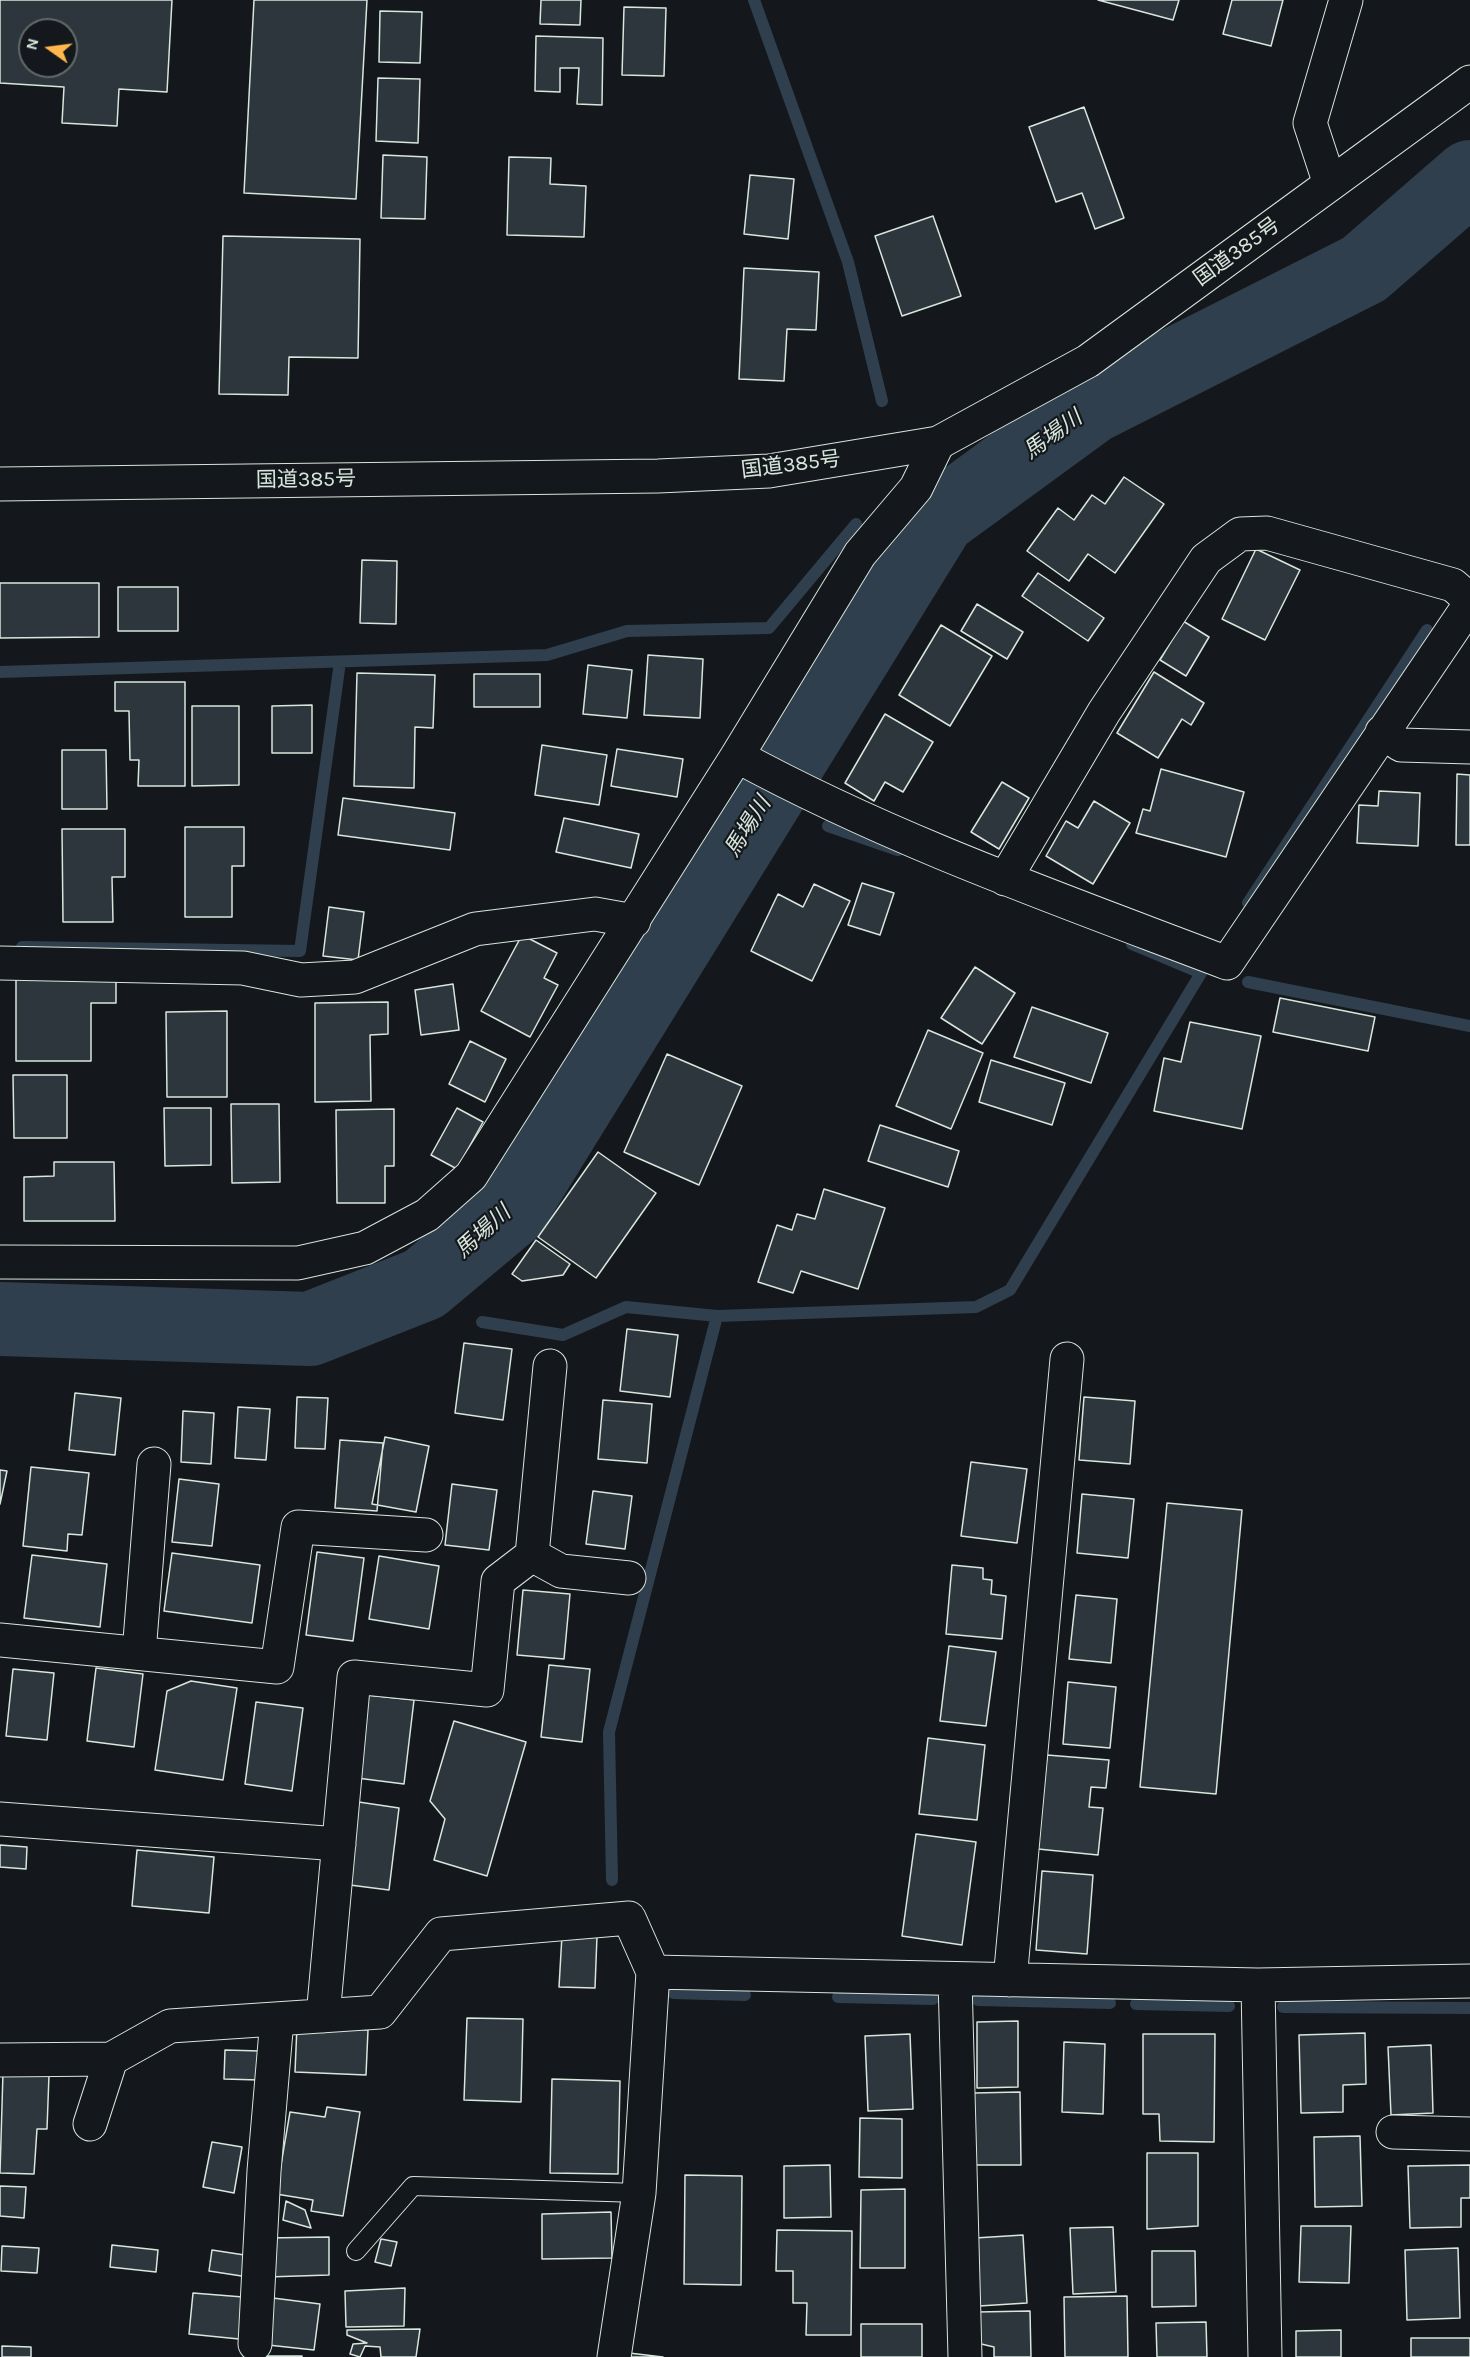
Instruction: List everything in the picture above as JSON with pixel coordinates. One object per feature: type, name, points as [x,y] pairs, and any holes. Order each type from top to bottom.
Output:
[{"type":"main road","points":[[1330,184],[1310,123],[1346,0]]},
{"type":"main road","name":"国道385号","points":[[0,484],[658,476],[769,471],[938,443],[1088,361],[1470,82]]},
{"type":"main road","points":[[0,1262],[298,1263],[364,1248],[427,1215],[471,1176],[634,921],[860,554],[915,488],[938,443]]},
{"type":"main road","points":[[737,756],[808,794],[1005,879],[1227,963],[1470,602],[1453,585],[1266,533],[1240,534],[1206,559],[1104,712],[1005,879]]},
{"type":"main road","points":[[1382,732],[1401,745],[1470,747]]},
{"type":"main road","points":[[0,963],[243,968],[301,980],[355,978],[475,929],[595,914],[634,921]]},
{"type":"main road","points":[[1010,1980],[1067,1359]]},
{"type":"main road","points":[[323,2016],[354,1677],[487,1690],[498,1581],[532,1555],[550,1366]]},
{"type":"main road","points":[[139,1653],[154,1464]]},
{"type":"main road","points":[[0,1640],[277,1667],[298,1527],[426,1535]]},
{"type":"main road","points":[[532,1555],[561,1571],[629,1578]]},
{"type":"main road","points":[[0,1819],[339,1844]]},
{"type":"main road","points":[[0,2060],[111,2059],[170,2026],[380,2012],[441,1934],[629,1918],[653,1972],[639,2193],[614,2357]]},
{"type":"main road","points":[[653,1972],[1258,1985],[1470,1981]]},
{"type":"main road","points":[[955,1979],[965,2357]]},
{"type":"main road","points":[[1258,1985],[1265,2357]]},
{"type":"main road","points":[[255,2344],[264,2171],[277,2019]]},
{"type":"main road","points":[[90,2124],[111,2059]]},
{"type":"main road","points":[[1393,2132],[1470,2134]]},
{"type":"lane","points":[[356,2251],[413,2187],[639,2193]]},
{"type":"building","points":[[0,0],[172,0],[167,92],[119,89],[117,126],[62,123],[64,87],[0,83]]},
{"type":"building","points":[[254,0],[367,0],[356,199],[244,193]]},
{"type":"building","points":[[541,0],[581,0],[580,25],[540,24]]},
{"type":"building","points":[[1098,0],[1179,0],[1173,20]]},
{"type":"building","points":[[1232,0],[1283,0],[1271,46],[1223,34]]},
{"type":"building","points":[[624,7],[666,8],[664,76],[622,75]]},
{"type":"building","points":[[380,11],[422,12],[420,63],[379,62]]},
{"type":"building","points":[[536,36],[603,38],[602,105],[577,104],[579,68],[560,68],[560,92],[535,91]]},
{"type":"building","points":[[378,78],[420,79],[418,143],[376,141]]},
{"type":"building","points":[[1084,107],[1124,218],[1095,229],[1082,193],[1056,202],[1029,127]]},
{"type":"building","points":[[383,155],[427,157],[425,219],[381,218]]},
{"type":"building","points":[[509,157],[551,158],[550,184],[586,186],[584,237],[507,235]]},
{"type":"building","points":[[750,175],[794,179],[788,239],[744,234]]},
{"type":"building","points":[[933,216],[961,296],[902,316],[875,236]]},
{"type":"building","points":[[223,236],[360,239],[358,358],[289,357],[288,395],[219,394]]},
{"type":"building","points":[[744,268],[819,272],[816,330],[787,329],[784,381],[739,379]]},
{"type":"building","points":[[1124,477],[1164,504],[1115,573],[1088,554],[1069,581],[1027,551],[1058,508],[1074,520],[1092,495],[1105,504]]},
{"type":"building","points":[[1256,549],[1300,570],[1265,640],[1222,619]]},
{"type":"building","points":[[362,560],[397,561],[396,624],[360,623]]},
{"type":"building","points":[[1038,573],[1104,618],[1088,641],[1022,596]]},
{"type":"building","points":[[0,583],[99,583],[99,637],[0,638]]},
{"type":"building","points":[[118,587],[178,587],[178,631],[118,631]]},
{"type":"building","points":[[977,604],[1023,632],[1007,659],[961,631]]},
{"type":"building","points":[[1183,621],[1209,637],[1186,676],[1160,660]]},
{"type":"building","points":[[941,625],[992,656],[950,726],[899,695]]},
{"type":"building","points":[[648,655],[703,659],[700,718],[644,715]]},
{"type":"building","points":[[588,665],[632,670],[627,718],[583,714]]},
{"type":"building","points":[[1154,672],[1204,703],[1191,725],[1182,719],[1158,758],[1117,733]]},
{"type":"building","points":[[357,673],[435,675],[433,728],[415,727],[414,788],[354,786]]},
{"type":"building","points":[[474,674],[540,674],[540,707],[474,707]]},
{"type":"building","points":[[115,682],[185,682],[185,786],[138,786],[139,760],[130,760],[129,711],[115,711]]},
{"type":"building","points":[[312,705],[312,753],[272,753],[272,706]]},
{"type":"building","points":[[192,706],[239,706],[239,785],[192,786]]},
{"type":"building","points":[[885,714],[933,742],[903,792],[885,782],[874,801],[845,783]]},
{"type":"building","points":[[542,745],[607,755],[599,805],[535,795]]},
{"type":"building","points":[[617,749],[683,759],[677,797],[611,786]]},
{"type":"building","points":[[62,750],[106,750],[107,809],[62,809]]},
{"type":"building","points":[[1161,769],[1244,792],[1226,857],[1136,833],[1143,809],[1150,811]]},
{"type":"building","points":[[1457,774],[1470,775],[1470,845],[1456,845]]},
{"type":"building","points":[[1002,782],[1029,798],[999,849],[971,832]]},
{"type":"building","points":[[1379,791],[1420,793],[1418,846],[1357,843],[1359,805],[1378,806]]},
{"type":"building","points":[[343,798],[455,813],[450,850],[338,835]]},
{"type":"building","points":[[1094,801],[1130,823],[1093,884],[1046,856],[1066,821],[1078,828]]},
{"type":"building","points":[[564,818],[639,834],[631,868],[556,852]]},
{"type":"building","points":[[185,827],[244,827],[244,866],[232,866],[232,917],[185,917]]},
{"type":"building","points":[[62,829],[125,829],[125,877],[112,877],[113,922],[63,922]]},
{"type":"building","points":[[862,883],[894,893],[880,935],[848,925]]},
{"type":"building","points":[[814,884],[850,901],[812,981],[751,951],[778,894],[803,907]]},
{"type":"building","points":[[329,907],[364,912],[358,960],[323,956]]},
{"type":"building","points":[[522,935],[557,953],[544,978],[558,985],[530,1037],[481,1011]]},
{"type":"building","points":[[975,967],[1015,993],[982,1044],[941,1018]]},
{"type":"building","points":[[116,977],[116,1003],[91,1003],[91,1061],[16,1061],[16,978]]},
{"type":"building","points":[[453,984],[459,1030],[421,1035],[415,990]]},
{"type":"building","points":[[1280,998],[1375,1017],[1368,1051],[1273,1032]]},
{"type":"building","points":[[388,1002],[388,1034],[370,1035],[371,1101],[315,1102],[315,1003]]},
{"type":"building","points":[[1032,1007],[1108,1033],[1091,1083],[1014,1057]]},
{"type":"building","points":[[227,1011],[227,1097],[167,1097],[166,1012]]},
{"type":"building","points":[[1190,1022],[1261,1036],[1242,1129],[1154,1111],[1164,1058],[1181,1062]]},
{"type":"building","points":[[928,1030],[983,1053],[951,1129],[896,1106]]},
{"type":"building","points":[[470,1041],[506,1059],[485,1102],[449,1084]]},
{"type":"building","points":[[667,1054],[742,1086],[699,1185],[624,1152]]},
{"type":"building","points":[[991,1060],[1065,1083],[1052,1125],[979,1102]]},
{"type":"building","points":[[13,1075],[67,1075],[67,1138],[14,1138]]},
{"type":"building","points":[[231,1104],[279,1104],[280,1182],[232,1183]]},
{"type":"building","points":[[164,1108],[211,1108],[211,1165],[165,1166]]},
{"type":"building","points":[[457,1108],[483,1122],[457,1169],[431,1155]]},
{"type":"building","points":[[394,1109],[394,1166],[385,1166],[385,1203],[337,1203],[336,1110]]},
{"type":"building","points":[[880,1125],[959,1151],[948,1187],[868,1161]]},
{"type":"building","points":[[598,1152],[656,1193],[596,1278],[538,1237]]},
{"type":"building","points":[[54,1162],[114,1162],[115,1221],[24,1221],[24,1177],[54,1176]]},
{"type":"building","points":[[824,1189],[885,1208],[858,1289],[801,1271],[793,1293],[758,1282],[777,1225],[792,1230],[797,1214],[815,1219]]},
{"type":"building","points":[[536,1240],[570,1264],[563,1275],[522,1281],[512,1274]]},
{"type":"building","points":[[627,1329],[678,1335],[670,1397],[620,1391]]},
{"type":"building","points":[[464,1343],[512,1349],[503,1420],[455,1413]]},
{"type":"building","points":[[75,1393],[121,1398],[115,1455],[69,1450]]},
{"type":"building","points":[[297,1397],[328,1398],[325,1449],[295,1448]]},
{"type":"building","points":[[1084,1397],[1135,1401],[1130,1464],[1079,1460]]},
{"type":"building","points":[[603,1400],[652,1404],[647,1463],[598,1459]]},
{"type":"building","points":[[238,1407],[270,1409],[266,1460],[235,1458]]},
{"type":"building","points":[[183,1411],[214,1413],[211,1464],[181,1462]]},
{"type":"building","points":[[385,1437],[429,1446],[416,1512],[372,1504]]},
{"type":"building","points":[[340,1440],[383,1443],[377,1511],[335,1508]]},
{"type":"building","points":[[971,1462],[1027,1469],[1017,1543],[961,1536]]},
{"type":"building","points":[[31,1467],[89,1473],[82,1535],[68,1534],[67,1551],[23,1546]]},
{"type":"building","points":[[0,1470],[7,1471],[0,1504]]},
{"type":"building","points":[[179,1479],[219,1484],[212,1546],[172,1542]]},
{"type":"building","points":[[452,1484],[497,1490],[489,1550],[445,1545]]},
{"type":"building","points":[[593,1491],[632,1496],[625,1549],[586,1544]]},
{"type":"building","points":[[1082,1494],[1134,1499],[1128,1558],[1077,1553]]},
{"type":"building","points":[[1167,1503],[1242,1510],[1216,1794],[1140,1787]]},
{"type":"building","points":[[317,1552],[364,1558],[353,1641],[306,1635]]},
{"type":"building","points":[[172,1553],[260,1565],[252,1623],[164,1611]]},
{"type":"building","points":[[32,1555],[107,1564],[100,1627],[24,1618]]},
{"type":"building","points":[[379,1556],[439,1566],[429,1629],[369,1619]]},
{"type":"building","points":[[952,1565],[983,1568],[983,1579],[992,1580],[991,1594],[1006,1596],[1002,1639],[946,1634]]},
{"type":"building","points":[[523,1590],[570,1594],[564,1659],[517,1655]]},
{"type":"building","points":[[1076,1595],[1117,1599],[1111,1663],[1069,1659]]},
{"type":"building","points":[[949,1646],[996,1652],[986,1726],[940,1721]]},
{"type":"building","points":[[549,1665],[590,1669],[582,1742],[541,1737]]},
{"type":"building","points":[[96,1668],[143,1674],[134,1747],[87,1741]]},
{"type":"building","points":[[13,1669],[54,1673],[47,1740],[6,1736]]},
{"type":"building","points":[[191,1681],[237,1688],[223,1780],[155,1770],[167,1691]]},
{"type":"building","points":[[1068,1682],[1116,1687],[1110,1748],[1063,1744]]},
{"type":"building","points":[[367,1695],[414,1700],[404,1784],[357,1778]]},
{"type":"building","points":[[256,1702],[303,1708],[292,1791],[245,1784]]},
{"type":"building","points":[[454,1721],[526,1742],[487,1876],[434,1860],[445,1819],[430,1801]]},
{"type":"building","points":[[928,1738],[985,1745],[977,1820],[919,1814]]},
{"type":"building","points":[[1047,1755],[1109,1760],[1106,1788],[1091,1787],[1089,1807],[1103,1808],[1098,1855],[1038,1849]]},
{"type":"building","points":[[352,1801],[399,1808],[389,1890],[342,1884]]},
{"type":"building","points":[[916,1834],[976,1842],[962,1945],[902,1936]]},
{"type":"building","points":[[0,1845],[27,1847],[26,1869],[0,1867]]},
{"type":"building","points":[[137,1850],[214,1857],[209,1913],[132,1906]]},
{"type":"building","points":[[1042,1871],[1093,1875],[1087,1954],[1036,1950]]},
{"type":"building","points":[[562,1935],[597,1936],[595,1988],[559,1987]]},
{"type":"building","points":[[467,2018],[523,2019],[521,2102],[464,2100]]},
{"type":"building","points":[[1018,2021],[1018,2087],[977,2088],[977,2022]]},
{"type":"building","points":[[297,2026],[368,2030],[366,2075],[295,2072]]},
{"type":"building","points":[[1365,2033],[1366,2084],[1343,2085],[1343,2112],[1301,2113],[1299,2035]]},
{"type":"building","points":[[910,2034],[913,2109],[868,2111],[865,2036]]},
{"type":"building","points":[[1143,2034],[1215,2034],[1214,2142],[1160,2141],[1159,2114],[1143,2114]]},
{"type":"building","points":[[1064,2042],[1105,2044],[1103,2114],[1062,2112]]},
{"type":"building","points":[[1431,2045],[1433,2113],[1391,2115],[1388,2047]]},
{"type":"building","points":[[225,2050],[260,2051],[259,2080],[224,2079]]},
{"type":"building","points":[[3,2072],[49,2075],[47,2129],[37,2129],[34,2174],[0,2173]]},
{"type":"building","points":[[552,2079],[620,2081],[618,2174],[550,2173]]},
{"type":"building","points":[[1020,2092],[1021,2165],[974,2165],[974,2093]]},
{"type":"building","points":[[327,2107],[360,2112],[343,2216],[311,2211],[313,2200],[276,2194],[290,2112],[325,2117]]},
{"type":"building","points":[[860,2118],[902,2119],[902,2178],[859,2177]]},
{"type":"building","points":[[1360,2136],[1362,2206],[1315,2207],[1314,2137]]},
{"type":"building","points":[[212,2142],[242,2147],[234,2193],[203,2187]]},
{"type":"building","points":[[1147,2153],[1198,2153],[1198,2226],[1147,2229]]},
{"type":"building","points":[[830,2165],[831,2217],[784,2218],[784,2166]]},
{"type":"building","points":[[1470,2165],[1470,2198],[1461,2198],[1461,2227],[1410,2228],[1408,2166]]},
{"type":"building","points":[[685,2175],[742,2176],[741,2285],[684,2284]]},
{"type":"building","points":[[0,2186],[26,2187],[24,2218],[0,2216]]},
{"type":"building","points":[[905,2189],[905,2268],[860,2268],[861,2190]]},
{"type":"building","points":[[286,2201],[305,2210],[311,2228],[283,2220]]},
{"type":"building","points":[[611,2212],[612,2258],[542,2259],[542,2214]]},
{"type":"building","points":[[1301,2226],[1351,2226],[1349,2283],[1299,2282]]},
{"type":"building","points":[[1113,2227],[1116,2292],[1073,2294],[1070,2228]]},
{"type":"building","points":[[777,2230],[852,2231],[851,2335],[806,2335],[807,2303],[793,2303],[793,2271],[776,2271]]},
{"type":"building","points":[[1023,2235],[1027,2303],[979,2306],[975,2238]]},
{"type":"building","points":[[329,2237],[329,2275],[267,2277],[267,2238]]},
{"type":"building","points":[[381,2239],[397,2242],[391,2266],[375,2262]]},
{"type":"building","points":[[112,2245],[158,2250],[156,2272],[110,2267]]},
{"type":"building","points":[[2,2246],[39,2248],[37,2273],[1,2271]]},
{"type":"building","points":[[1458,2248],[1460,2318],[1407,2320],[1405,2250]]},
{"type":"building","points":[[212,2250],[251,2256],[248,2277],[209,2271]]},
{"type":"building","points":[[1152,2251],[1195,2251],[1196,2306],[1152,2307]]},
{"type":"building","points":[[405,2288],[404,2326],[346,2327],[345,2291]]},
{"type":"building","points":[[193,2293],[243,2297],[239,2339],[189,2334]]},
{"type":"building","points":[[1127,2296],[1128,2357],[1065,2357],[1064,2297]]},
{"type":"building","points":[[273,2298],[320,2304],[314,2350],[268,2345]]},
{"type":"building","points":[[1030,2311],[1031,2357],[994,2357],[994,2347],[977,2343],[977,2312]]},
{"type":"building","points":[[1206,2322],[1207,2357],[1157,2357],[1156,2323]]},
{"type":"building","points":[[861,2324],[922,2324],[922,2357],[861,2357]]},
{"type":"building","points":[[420,2329],[416,2357],[381,2357],[380,2347],[365,2346],[360,2357],[350,2354],[353,2344],[367,2343],[347,2335],[347,2330]]},
{"type":"building","points":[[1341,2330],[1341,2357],[1296,2357],[1296,2331]]},
{"type":"building","points":[[1411,2338],[1470,2338],[1470,2357],[1411,2357]]},
{"type":"building","points":[[2,2346],[31,2347],[31,2357],[2,2357]]},
{"type":"building","points":[[629,2353],[663,2357],[629,2357]]},
{"type":"building","points":[[302,2356],[302,2357],[257,2357]]},
{"type":"waterway","points":[[754,0],[848,262],[882,401]]},
{"type":"waterway","name":"馬場川","points":[[0,1319],[310,1329],[424,1284],[511,1211],[939,518],[1091,407],[1364,269],[1470,177]]},
{"type":"waterway","points":[[0,672],[547,655],[627,631],[769,628],[856,524]]},
{"type":"waterway","points":[[1248,903],[1427,630]]},
{"type":"waterway","points":[[22,947],[300,951],[340,662]]},
{"type":"waterway","points":[[828,826],[898,850]]},
{"type":"waterway","points":[[482,1322],[563,1335],[626,1307],[717,1316],[976,1307],[1010,1290],[1201,973],[1132,944]]},
{"type":"waterway","points":[[1248,982],[1470,1026]]},
{"type":"waterway","points":[[612,1880],[609,1732],[717,1316]]},
{"type":"waterway","points":[[673,1993],[745,1995]]},
{"type":"waterway","points":[[838,1997],[933,1999]]},
{"type":"waterway","points":[[978,2000],[1110,2003]]},
{"type":"waterway","points":[[1136,2004],[1229,2006]]},
{"type":"waterway","points":[[1283,2007],[1470,2008]]}]
